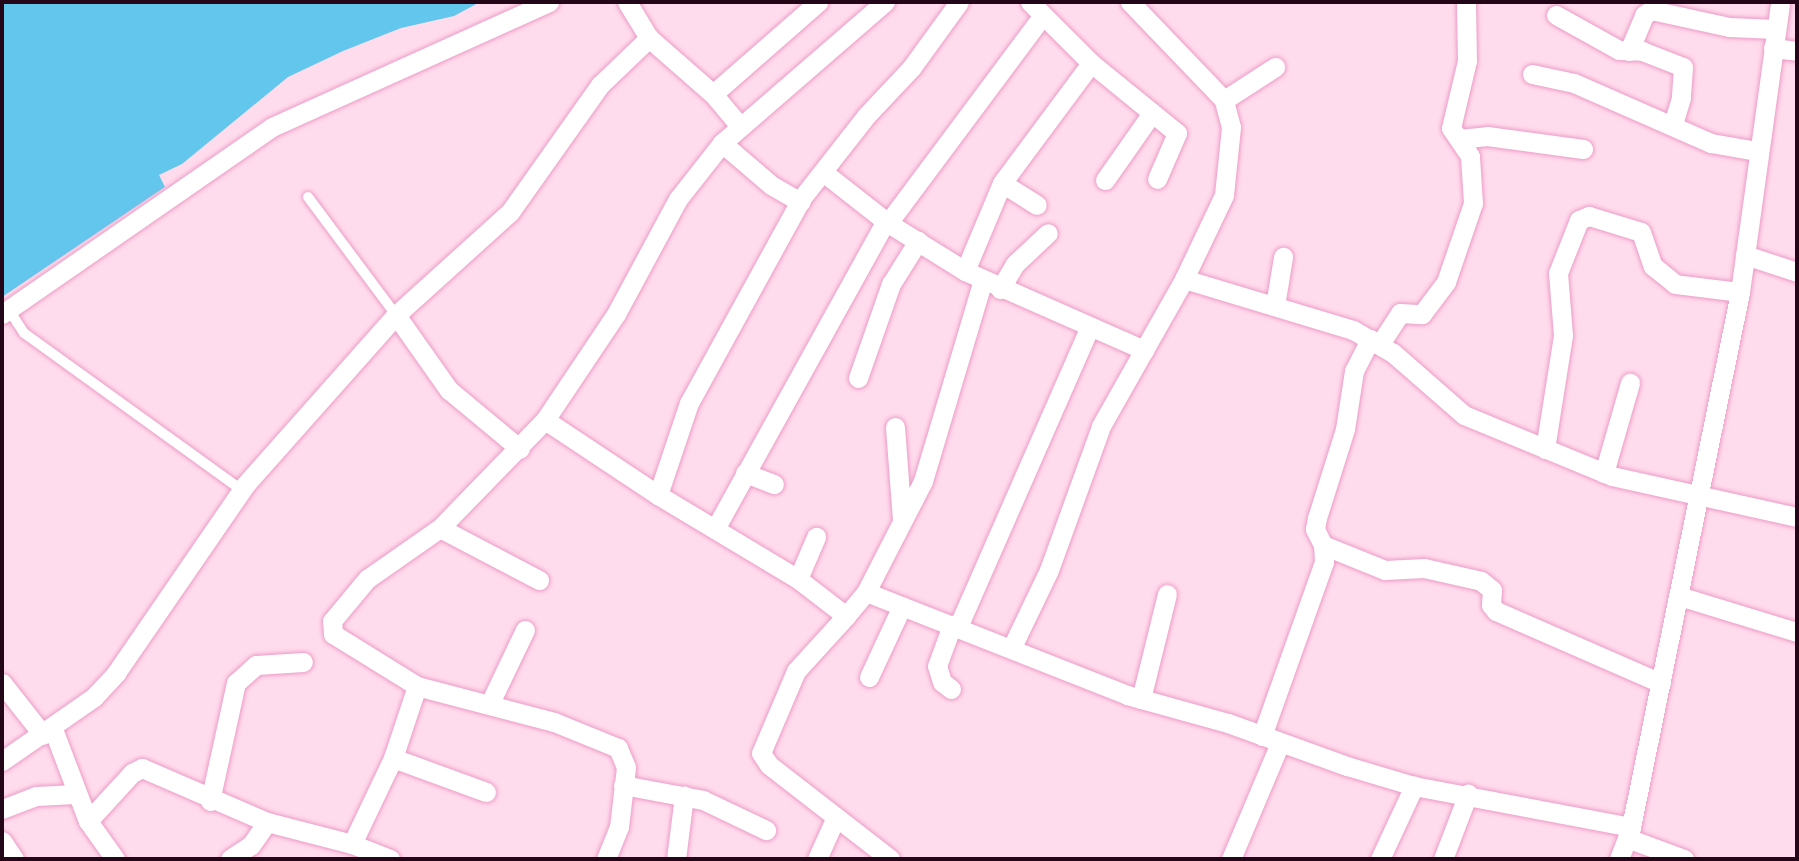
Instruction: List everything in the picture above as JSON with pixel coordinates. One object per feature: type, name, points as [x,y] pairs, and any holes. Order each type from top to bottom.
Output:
[{"type":"street","points":[[5,312],[272,127],[549,2]]},
{"type":"street","points":[[626,2],[649,38],[713,94],[739,125]]},
{"type":"street","points":[[713,94],[818,2]]},
{"type":"street","points":[[606,859],[619,827],[626,760],[612,744],[490,703],[417,686],[333,634],[332,621],[367,579],[440,528],[520,449],[545,420],[615,314],[678,199],[722,143],[739,125],[885,2]]},
{"type":"street","points":[[658,495],[689,403],[800,202],[912,67],[959,2]]},
{"type":"street","points":[[1012,647],[1049,570],[1101,426],[1184,279],[1224,195],[1231,127],[1224,100],[1130,2]]},
{"type":"street","points":[[1231,859],[1271,740],[1317,586],[1323,545],[1315,529],[1352,404],[1354,371],[1400,313],[1417,315],[1426,310],[1446,282],[1459,251],[1474,191],[1470,156],[1451,128],[1467,61],[1466,2]]},
{"type":"street","points":[[1619,859],[1629,832],[1661,683],[1740,292],[1756,151],[1780,5]]},
{"type":"street","points":[[715,529],[887,222],[1036,8],[1091,63],[1178,136],[1157,179]]},
{"type":"street","points":[[1629,51],[1644,15],[1651,10],[1775,38],[1797,51]]},
{"type":"street","points":[[1556,15],[1619,50],[1683,67],[1681,98],[1673,125]]},
{"type":"street","points":[[2,761],[48,732],[94,697],[116,673],[242,490],[396,315],[510,212],[600,85],[649,38]]},
{"type":"street","points":[[890,859],[769,765],[761,752],[796,671],[866,592],[923,481],[983,280],[1002,183],[1091,63]]},
{"type":"street","points":[[1224,100],[1275,67]]},
{"type":"street","points":[[1532,74],[1574,83],[1711,143],[1756,151]]},
{"type":"street","points":[[1105,180],[1152,113]]},
{"type":"street","points":[[1459,139],[1487,136],[1583,149]]},
{"type":"street","points":[[722,143],[771,185],[800,202]]},
{"type":"street","points":[[823,172],[887,222],[983,280],[1089,329],[1144,350]]},
{"type":"street","points":[[1002,183],[1037,205]]},
{"type":"street","points":[[1545,449],[1563,335],[1558,273],[1579,220],[1600,218],[1641,232],[1653,266],[1675,284],[1740,292]]},
{"type":"street","points":[[983,280],[1015,264],[1048,233]]},
{"type":"street","points":[[858,378],[891,284],[918,241]]},
{"type":"street","points":[[1745,255],[1797,272]]},
{"type":"street","points":[[1275,306],[1283,257]]},
{"type":"street","points":[[1184,279],[1275,306],[1375,342],[1464,415],[1604,473],[1699,498],[1797,517]]},
{"type":"street","points":[[396,315],[449,390],[520,449]]},
{"type":"street","points":[[951,689],[942,682],[937,666],[1089,329]]},
{"type":"street","points":[[1604,473],[1630,383]]},
{"type":"street","points":[[545,420],[658,495],[798,579],[846,616]]},
{"type":"street","points":[[895,427],[902,521]]},
{"type":"street","points":[[745,473],[774,484]]},
{"type":"street","points":[[440,528],[539,580]]},
{"type":"street","points":[[798,579],[817,537]]},
{"type":"street","points":[[1323,545],[1385,570],[1424,568],[1481,581],[1492,590],[1491,605],[1496,611],[1661,683]]},
{"type":"street","points":[[866,592],[1140,699],[1414,786],[1468,794],[1629,832],[1684,859]]},
{"type":"street","points":[[1140,699],[1167,594]]},
{"type":"street","points":[[1679,596],[1797,632]]},
{"type":"street","points":[[869,677],[902,606]]},
{"type":"street","points":[[490,703],[525,630]]},
{"type":"street","points":[[210,801],[236,683],[256,665],[303,662]]},
{"type":"street","points":[[2,683],[48,732],[88,821],[115,859]]},
{"type":"street","points":[[352,844],[393,758],[417,686]]},
{"type":"street","points":[[393,758],[486,792]]},
{"type":"street","points":[[88,821],[137,769],[153,772],[210,801],[267,822],[352,844],[390,859]]},
{"type":"street","points":[[623,785],[716,805],[766,830]]},
{"type":"street","points":[[1380,859],[1414,786]]},
{"type":"street","points":[[3,813],[36,796],[75,794]]},
{"type":"street","points":[[1443,859],[1468,794]]},
{"type":"street","points":[[676,859],[684,796]]},
{"type":"street","points":[[817,859],[836,817]]},
{"type":"street","points":[[230,859],[251,845],[267,822]]},
{"type":"street","points":[[2,841],[14,859]]},
{"type":"lane","points":[[308,197],[396,315]]},
{"type":"lane","points":[[5,312],[24,333],[242,490]]},
{"type":"water","points":[[2,2],[480,2],[454,16],[401,28],[288,77],[182,164],[159,175],[165,187],[2,297]]}]
